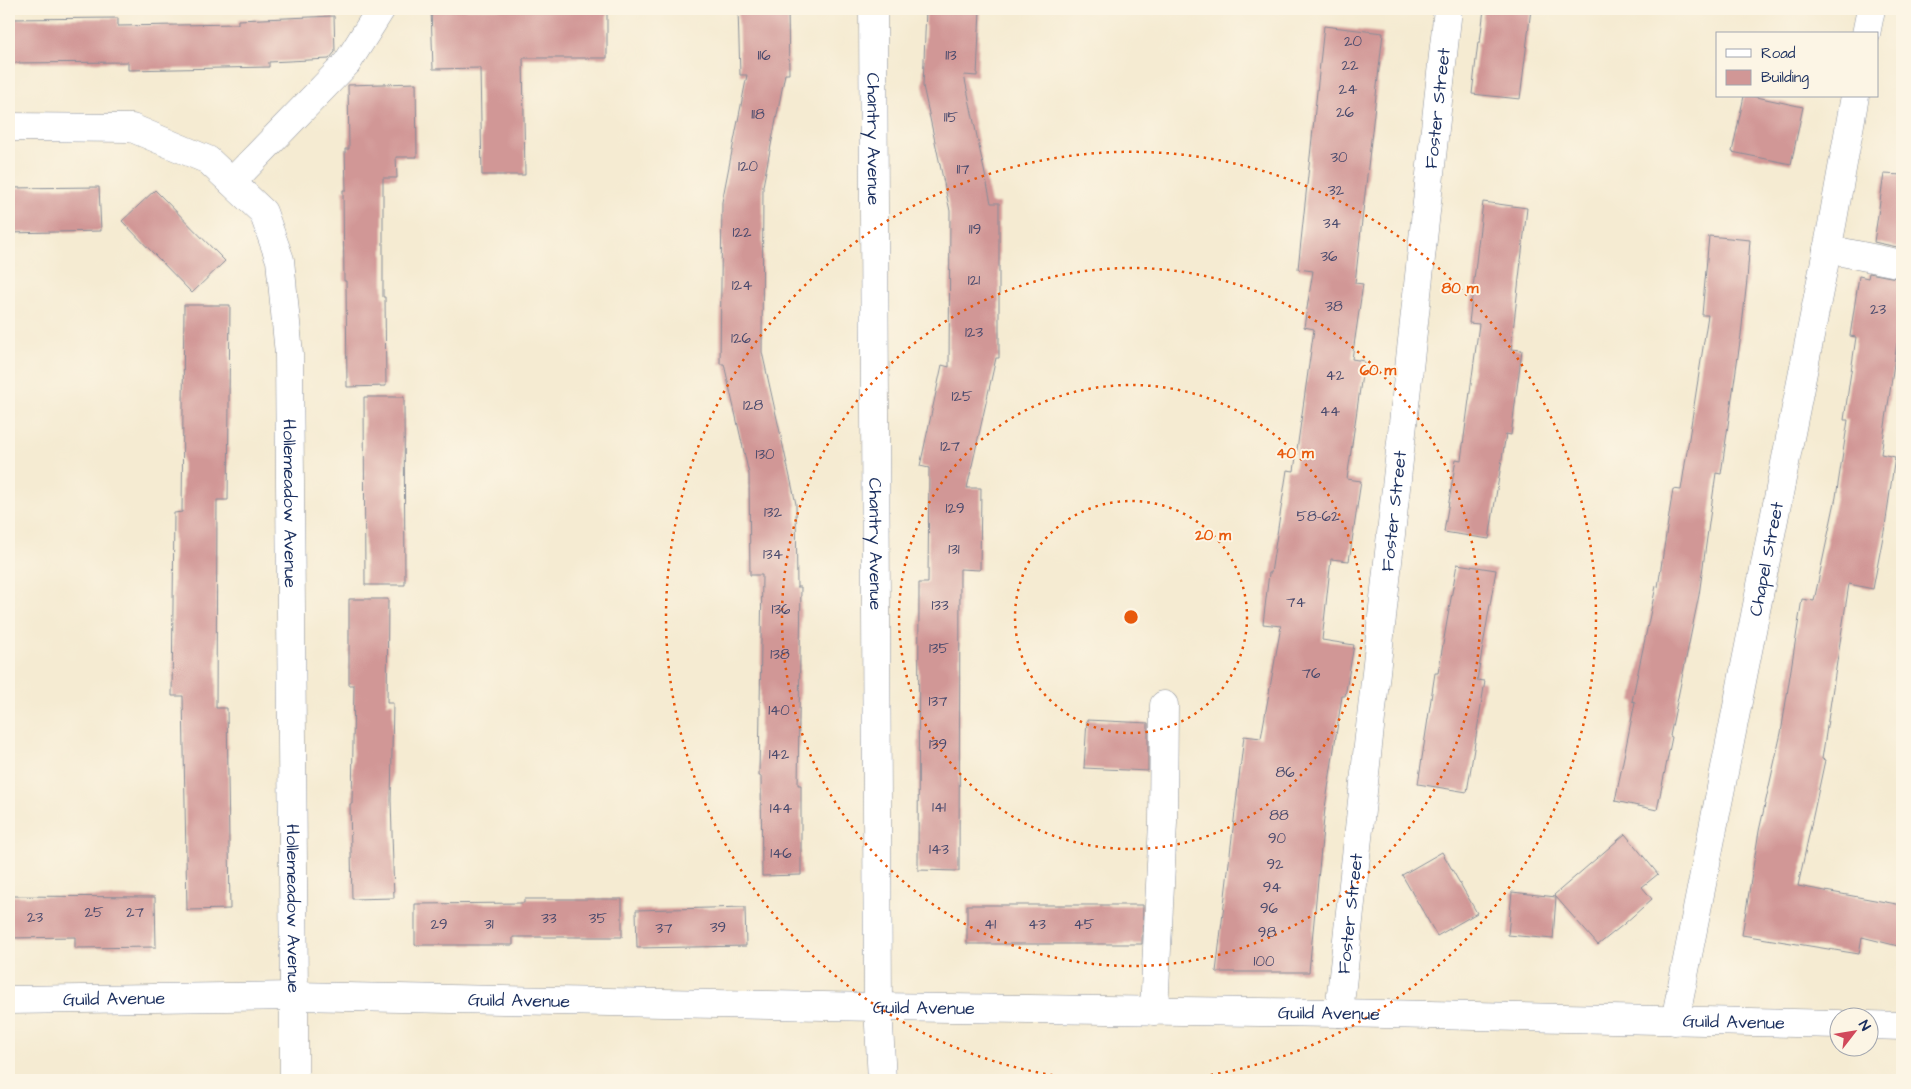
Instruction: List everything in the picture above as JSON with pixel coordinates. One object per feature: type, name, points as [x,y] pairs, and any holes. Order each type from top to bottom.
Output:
[{"type":"street","points":[[232,182],[347,63],[381,9]]},
{"type":"street","name":"Chantry Avenue","points":[[873,9],[878,1007],[882,1080]]},
{"type":"street","name":"Foster Street","points":[[1339,1013],[1448,9]]},
{"type":"street","points":[[1866,32],[1871,9]]},
{"type":"street","name":"Chapel Street","points":[[1675,1021],[1827,249],[1855,98]]},
{"type":"street","name":"Hollemeadow Avenue","points":[[9,127],[132,128],[208,160],[262,212],[280,260],[289,354],[294,1080]]},
{"type":"street","points":[[1827,249],[1902,264]]},
{"type":"street","points":[[1154,1011],[1163,822],[1164,706]]},
{"type":"street","name":"Guild Avenue","points":[[9,1000],[294,996],[1339,1013],[1828,1024]]},
{"type":"street","points":[[1878,1025],[1902,1026]]},
{"type":"building","points":[[431,9],[607,9],[607,58],[523,58],[525,175],[482,175],[480,68],[433,69]]},
{"type":"building","points":[[738,9],[788,9],[789,74],[785,74],[763,186],[762,352],[796,504],[797,587],[801,587],[798,785],[801,785],[801,875],[762,876],[761,776],[759,776],[762,575],[750,575],[749,474],[724,364],[720,364],[722,202],[747,75],[740,75]]},
{"type":"building","points":[[926,9],[980,9],[977,76],[964,75],[991,203],[999,203],[999,358],[996,358],[967,488],[981,488],[980,570],[960,569],[959,871],[918,870],[919,583],[928,583],[929,468],[920,466],[942,365],[949,367],[950,211],[923,86]]},
{"type":"building","points":[[1484,9],[1531,9],[1520,99],[1472,94]]},
{"type":"building","points":[[334,16],[335,52],[329,59],[269,62],[269,67],[128,70],[128,62],[9,63],[9,19],[118,18],[118,26],[238,24],[238,20]]},
{"type":"building","points":[[1324,26],[1383,33],[1355,283],[1363,284],[1352,359],[1364,361],[1347,479],[1361,481],[1349,561],[1331,559],[1322,640],[1354,645],[1345,696],[1342,696],[1325,808],[1309,972],[1216,972],[1244,736],[1261,738],[1281,626],[1263,624],[1269,573],[1271,573],[1287,470],[1294,471],[1314,329],[1304,327],[1313,271],[1298,269]]},
{"type":"building","points":[[416,83],[417,157],[396,157],[397,178],[383,178],[383,297],[385,297],[386,386],[347,387],[343,190],[346,190],[345,149],[349,149],[348,85]]},
{"type":"building","points":[[1744,98],[1761,98],[1803,107],[1791,164],[1732,152]]},
{"type":"building","points":[[1884,174],[1902,175],[1902,248],[1874,242]]},
{"type":"building","points":[[99,187],[101,231],[9,233],[9,188]]},
{"type":"building","points":[[155,190],[225,261],[192,293],[122,221]]},
{"type":"building","points":[[1483,202],[1527,208],[1511,349],[1522,350],[1511,435],[1506,434],[1489,539],[1444,532],[1456,459],[1461,460],[1479,324],[1469,323]]},
{"type":"building","points":[[1709,236],[1750,240],[1747,280],[1721,474],[1716,473],[1699,595],[1657,810],[1615,801],[1635,702],[1632,701],[1656,586],[1658,587],[1673,489],[1681,490],[1708,315],[1702,315]]},
{"type":"building","points":[[1869,273],[1902,279],[1902,343],[1897,343],[1881,454],[1895,457],[1873,589],[1849,584],[1822,759],[1825,760],[1798,886],[1902,905],[1902,947],[1862,937],[1859,954],[1742,935],[1759,831],[1781,733],[1802,599],[1814,601],[1836,497],[1848,420],[1844,420],[1856,337],[1850,336],[1859,276],[1868,278]]},
{"type":"building","points":[[184,305],[230,305],[228,500],[217,500],[216,708],[227,708],[230,909],[187,910],[183,696],[172,696],[174,513],[182,512]]},
{"type":"building","points":[[364,397],[404,397],[405,585],[365,585]]},
{"type":"building","points":[[1457,564],[1496,570],[1477,680],[1485,681],[1467,792],[1418,784],[1435,673],[1438,673]]},
{"type":"building","points":[[349,599],[388,599],[387,703],[393,703],[391,800],[394,898],[352,899],[350,804],[352,804],[354,685],[349,685]]},
{"type":"building","points":[[1087,720],[1148,723],[1148,771],[1084,768]]},
{"type":"building","points":[[1625,834],[1658,874],[1642,887],[1652,899],[1598,945],[1554,895]]},
{"type":"building","points":[[1442,852],[1477,913],[1437,936],[1402,875]]},
{"type":"building","points":[[1512,892],[1556,897],[1553,939],[1508,935]]},
{"type":"building","points":[[9,896],[155,897],[156,947],[75,948],[75,937],[9,938]]},
{"type":"building","points":[[524,899],[622,899],[622,937],[513,937],[513,945],[415,945],[415,904],[524,903]]},
{"type":"building","points":[[967,905],[1143,905],[1142,944],[967,944]]},
{"type":"building","points":[[745,907],[746,946],[637,948],[636,910]]}]
